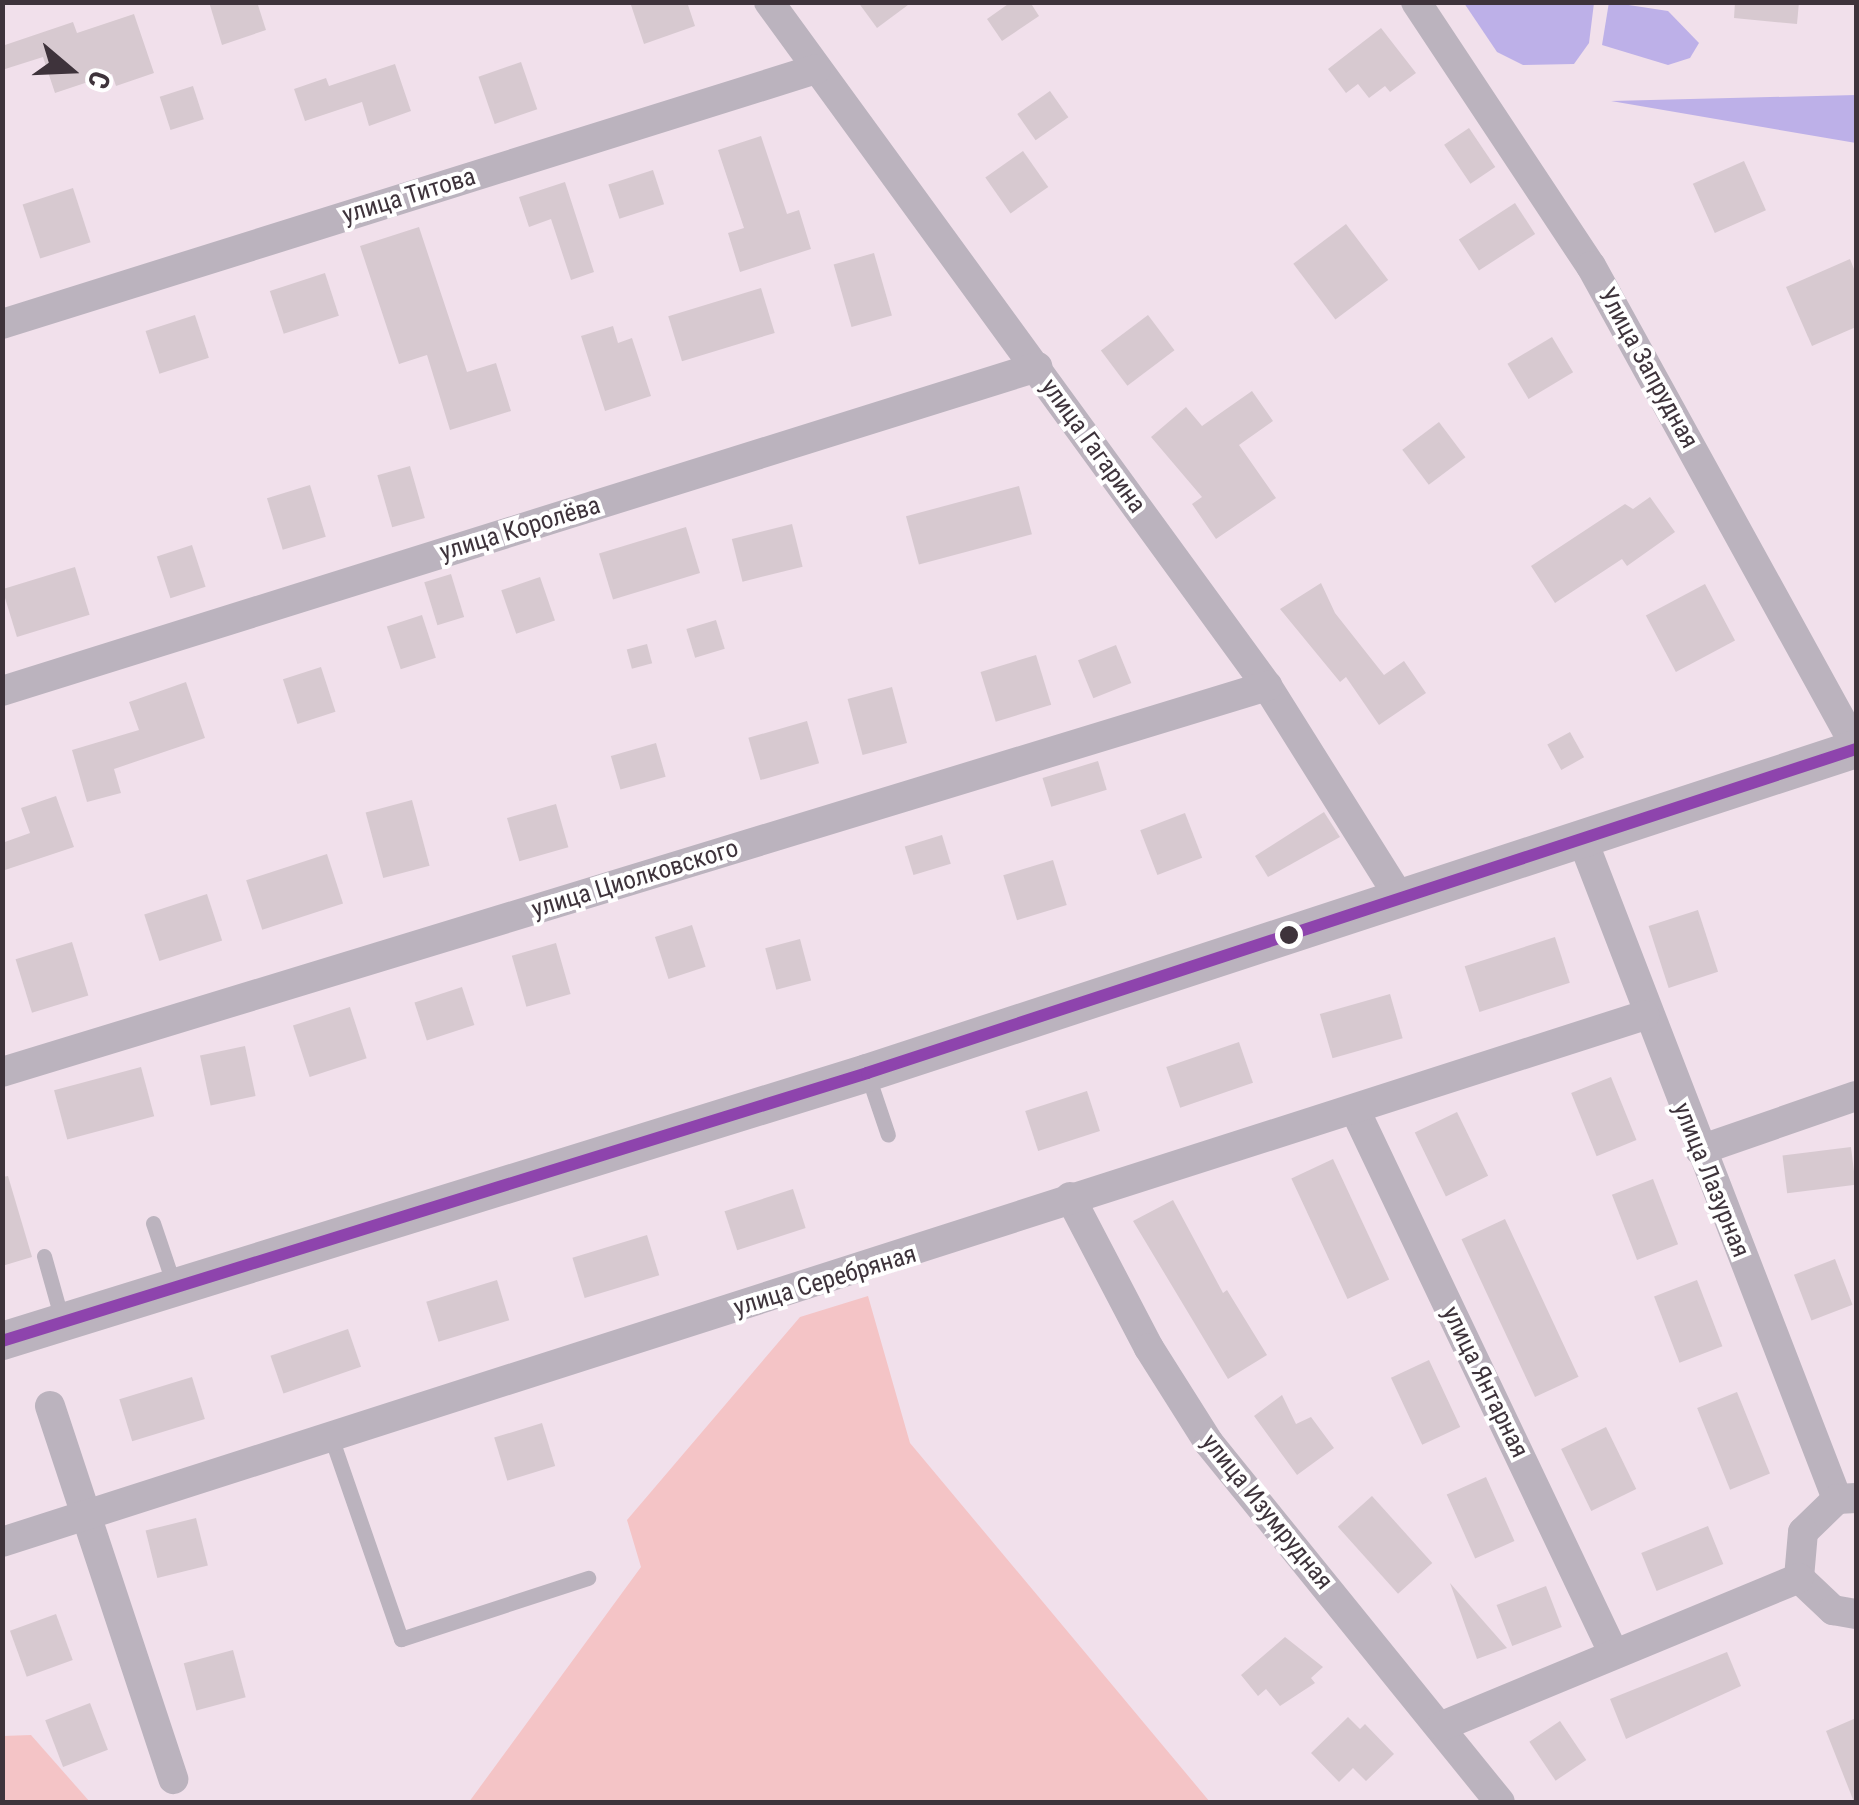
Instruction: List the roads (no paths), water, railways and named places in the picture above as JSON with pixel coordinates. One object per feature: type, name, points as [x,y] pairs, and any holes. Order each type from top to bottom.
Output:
[{"type":"street","name":"улица Гагарина","points":[[769,2],[1266,686],[1402,901]]},
{"type":"street","name":"Улица Запрудная","points":[[1416,2],[1592,266],[1856,748]]},
{"type":"street","name":"улица Титова","points":[[2,324],[816,69]]},
{"type":"street","name":"улица Королёва","points":[[2,691],[1037,367]]},
{"type":"street","name":"улица Циолковского","points":[[2,1072],[1266,686]]},
{"type":"street","points":[[2,1341],[867,1074],[1402,901],[1856,748]]},
{"type":"street","name":"улица Лазурная","points":[[1583,841],[1645,1016],[1847,1499]]},
{"type":"street","name":"улица Серебряная","points":[[2,1542],[911,1256],[1070,1198],[1356,1112],[1645,1016]]},
{"type":"street","points":[[1700,1150],[1856,1096]]},
{"type":"street","name":"улица Янтарная","points":[[1356,1112],[1613,1652]]},
{"type":"street","name":"улица Изумрудная","points":[[1070,1198],[1149,1348],[1209,1443],[1500,1802]]},
{"type":"street","points":[[50,1406],[173,1778]]},
{"type":"street","points":[[1799,1578],[1803,1532],[1847,1499]]},
{"type":"street","points":[[1442,1726],[1799,1578]]},
{"type":"street","points":[[1799,1578],[1833,1610],[1856,1614]]},
{"type":"lane","points":[[867,1074],[888,1135]]},
{"type":"lane","points":[[152,1223],[175,1288]]},
{"type":"lane","points":[[44,1256],[63,1322]]},
{"type":"lane","points":[[331,1437],[401,1639],[588,1578]]}]
